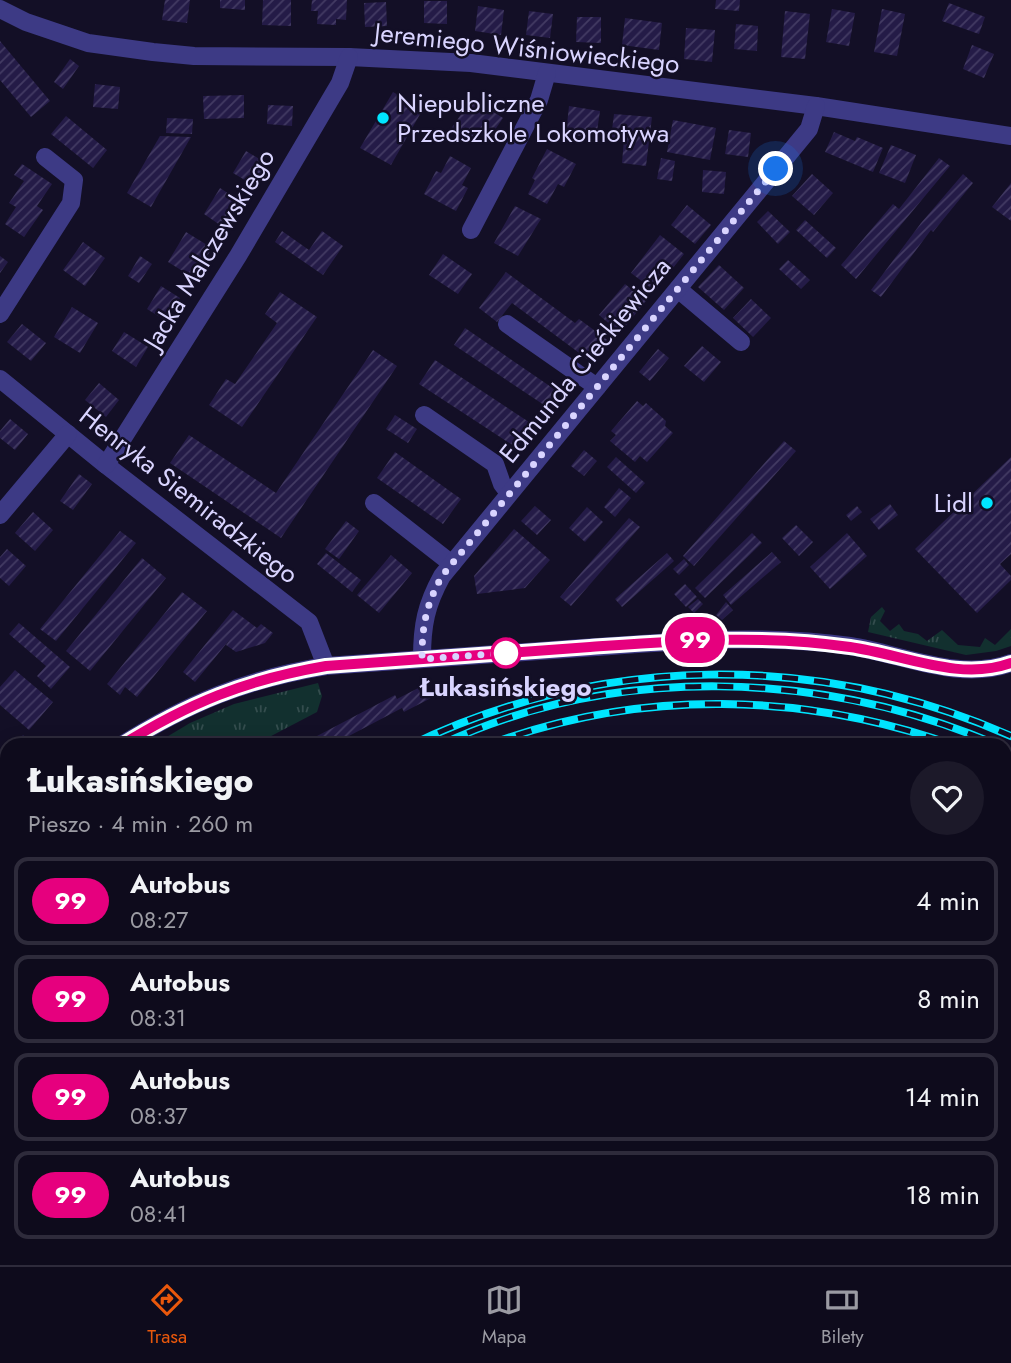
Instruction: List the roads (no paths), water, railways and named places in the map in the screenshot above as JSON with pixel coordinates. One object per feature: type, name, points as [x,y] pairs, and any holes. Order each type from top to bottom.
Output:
[{"type":"street","name":"Jeremiego Wiśniowieckiego","points":[[0,9],[26,22],[88,43],[153,52],[244,58],[349,57],[471,63],[816,106],[1011,136]]},
{"type":"street","name":"Jacka Malczewskiego","points":[[106,465],[238,256],[340,83],[349,57]]},
{"type":"street","points":[[471,230],[539,100],[547,72]]},
{"type":"street","name":"Edmunda Ciećkiewicza","points":[[422,659],[422,628],[430,598],[442,576],[809,129],[816,106]]},
{"type":"street","points":[[0,314],[71,203],[74,180],[46,157]]},
{"type":"street","points":[[678,289],[741,342]]},
{"type":"street","points":[[507,324],[597,387]]},
{"type":"street","name":"Henryka Siemiradzkiego","points":[[0,379],[309,622],[326,666]]},
{"type":"street","points":[[424,415],[495,464],[502,484],[509,494]]},
{"type":"street","points":[[0,515],[68,434]]},
{"type":"street","points":[[374,503],[452,564]]},
{"type":"street","points":[[133,738],[177,712],[213,696],[262,679],[326,666],[688,641],[772,639],[850,647],[962,670],[992,668],[1011,663]]},
{"type":"railway","points":[[428,738],[482,716],[556,694],[632,680],[709,675],[786,678],[862,689],[938,708],[1011,736]]},
{"type":"railway","points":[[458,738],[505,719],[575,700],[646,689],[719,686],[791,691],[863,702],[932,721],[978,738]]},
{"type":"railway","points":[[510,738],[543,727],[602,714],[662,706],[721,704],[781,707],[841,715],[931,738]]},
{"type":"place","name":"Niepubliczne Przedszkole Lokomotywa","points":[[383,118]]},
{"type":"place","name":"Lidl","points":[[987,503]]},
{"type":"place","name":"Łukasińskiego","points":[[506,653]]}]
